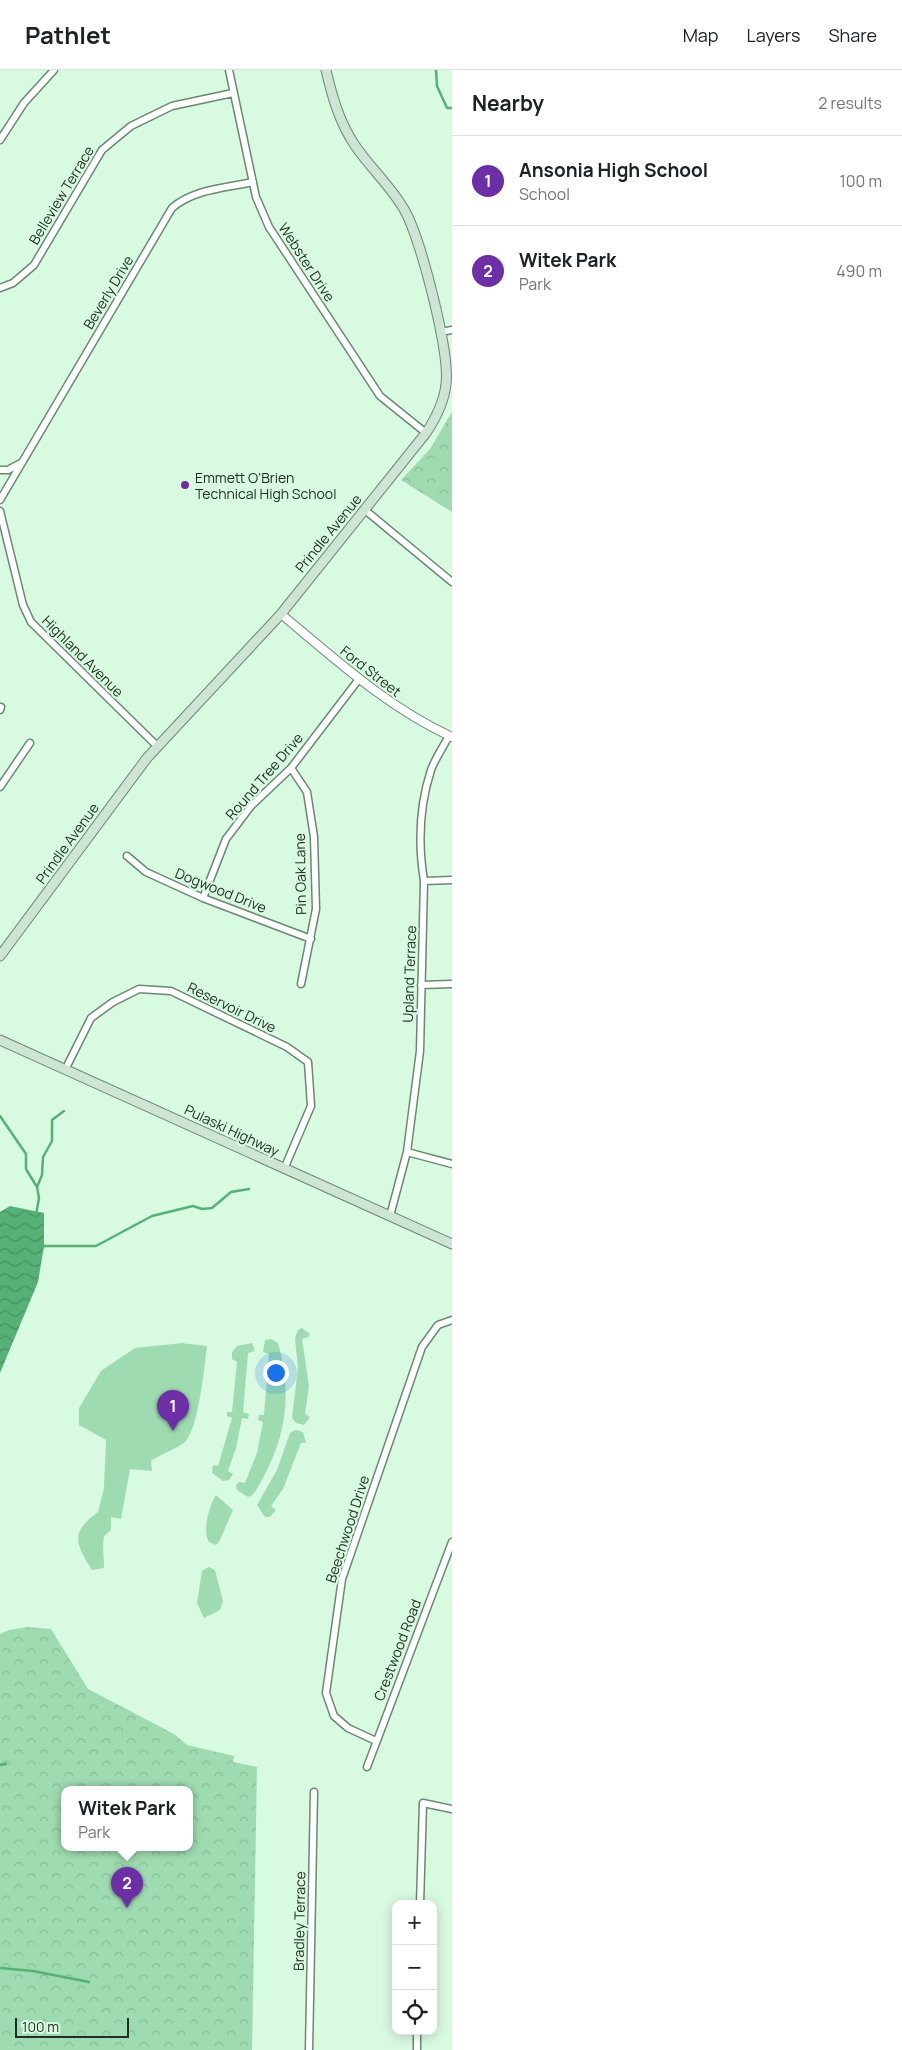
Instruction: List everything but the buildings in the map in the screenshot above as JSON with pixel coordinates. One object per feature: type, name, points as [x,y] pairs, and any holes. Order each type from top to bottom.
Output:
[{"type":"main road","name":"Prindle Avenue","points":[[0,956],[157,746],[281,614],[426,433],[441,407],[446,383],[446,359],[410,223],[397,199],[345,129],[335,104],[326,70]]},
{"type":"main road","name":"Pulaski Highway","points":[[0,1040],[66,1068],[452,1244]]},
{"type":"street","points":[[0,140],[24,103],[54,70]]},
{"type":"street","name":"Webster Drive","points":[[229,70],[253,182],[261,211],[269,227],[369,381],[390,406],[426,433]]},
{"type":"street","name":"Belleview Terrace","points":[[0,288],[13,283],[34,265],[102,150],[116,138],[131,126],[172,106],[233,93]]},
{"type":"street","name":"Beverly Drive","points":[[0,500],[19,471],[21,464],[172,208],[181,201],[199,193],[253,182]]},
{"type":"street","points":[[440,332],[452,330]]},
{"type":"street","points":[[0,470],[8,470],[21,464]]},
{"type":"street","points":[[365,510],[452,582]]},
{"type":"street","name":"Highland Avenue","points":[[0,511],[23,605],[31,622],[157,746]]},
{"type":"street","name":"Ford Street","points":[[281,614],[399,708],[450,737]]},
{"type":"street","name":"Round Tree Drive","points":[[203,898],[226,839],[251,806],[291,768],[359,678]]},
{"type":"street","name":"Upland Terrace","points":[[390,1216],[406,1152],[420,1051],[424,881],[420,854],[420,828],[431,770],[450,737]]},
{"type":"street","points":[[0,787],[30,743]]},
{"type":"street","name":"Pin Oak Lane","points":[[291,768],[307,792],[314,837],[316,909],[302,984]]},
{"type":"street","name":"Dogwood Drive","points":[[127,856],[146,872],[203,898],[311,939]]},
{"type":"street","points":[[424,881],[452,880]]},
{"type":"street","points":[[421,985],[452,984]]},
{"type":"street","name":"Reservoir Drive","points":[[66,1068],[91,1018],[113,1002],[139,989],[172,991],[287,1047],[308,1062],[311,1106],[284,1169]]},
{"type":"street","points":[[406,1152],[452,1164]]},
{"type":"street","name":"Beechwood Drive","points":[[376,1742],[348,1728],[334,1716],[326,1693],[338,1599],[355,1539],[422,1347],[438,1325],[452,1320]]},
{"type":"street","name":"Crestwood Road","points":[[367,1767],[452,1542]]},
{"type":"street","name":"Bradley Terrace","points":[[309,2050],[314,1792]]},
{"type":"street","points":[[420,1900],[423,1803],[452,1809]]},
{"type":"street","points":[[417,2035],[417,2050]]},
{"type":"green space","points":[[452,412],[452,512],[401,480],[430,449]]},
{"type":"green space","points":[[302,1328],[310,1334],[302,1339],[309,1386],[305,1414],[310,1417],[304,1425],[296,1423],[292,1418],[298,1368],[295,1338],[298,1330]]},
{"type":"green space","points":[[271,1339],[278,1343],[282,1361],[286,1396],[285,1413],[282,1430],[270,1463],[253,1495],[248,1497],[237,1490],[236,1485],[239,1482],[245,1483],[257,1453],[263,1422],[258,1420],[259,1415],[264,1415],[269,1354],[263,1352],[265,1340]]},
{"type":"green space","points":[[182,1343],[207,1346],[194,1424],[185,1442],[151,1461],[152,1471],[130,1469],[121,1519],[111,1517],[111,1530],[104,1536],[104,1568],[92,1570],[82,1553],[78,1539],[79,1532],[83,1526],[98,1512],[104,1488],[106,1440],[79,1425],[79,1408],[101,1371],[135,1348]]},
{"type":"green space","points":[[252,1343],[255,1351],[248,1353],[243,1412],[249,1414],[248,1419],[242,1418],[236,1448],[228,1471],[233,1474],[229,1480],[223,1481],[212,1473],[213,1465],[218,1466],[232,1418],[227,1416],[227,1412],[232,1412],[237,1362],[232,1359],[232,1352],[237,1346]]},
{"type":"green space","points":[[296,1430],[303,1432],[306,1443],[301,1443],[283,1489],[271,1506],[276,1510],[270,1517],[265,1517],[257,1505],[277,1470],[290,1433]]},
{"type":"green space","points":[[216,1495],[233,1510],[216,1545],[209,1542],[206,1525],[211,1505]]},
{"type":"green space","points":[[209,1567],[215,1570],[223,1601],[220,1610],[204,1618],[197,1603],[202,1571]]},
{"type":"green space","points":[[27,1627],[51,1629],[88,1689],[174,1734],[187,1745],[234,1756],[233,1762],[257,1767],[252,2050],[0,2050],[0,1634],[9,1630]]},
{"type":"water","points":[[10,1206],[44,1213],[44,1246],[38,1282],[0,1373],[0,1212]]},
{"type":"waterway","points":[[436,70],[437,86],[447,108],[452,108]]},
{"type":"waterway","points":[[36,1215],[39,1198],[37,1187],[42,1175],[43,1157],[52,1141],[52,1120],[64,1111]]},
{"type":"waterway","points":[[0,1116],[26,1154],[26,1169],[37,1187]]},
{"type":"waterway","points":[[42,1248],[44,1246],[96,1246],[152,1216],[193,1206],[202,1209],[212,1208],[231,1192],[249,1189]]},
{"type":"waterway","points":[[0,1765],[6,1764]]},
{"type":"waterway","points":[[0,1968],[33,1971],[89,1982]]},
{"type":"place","name":"Emmett O'Brien Technical High School","points":[[185,485]]},
{"type":"place","name":"Ansonia High School","points":[[173,1431]]},
{"type":"place","name":"Witek Park","points":[[127,1908]]}]
